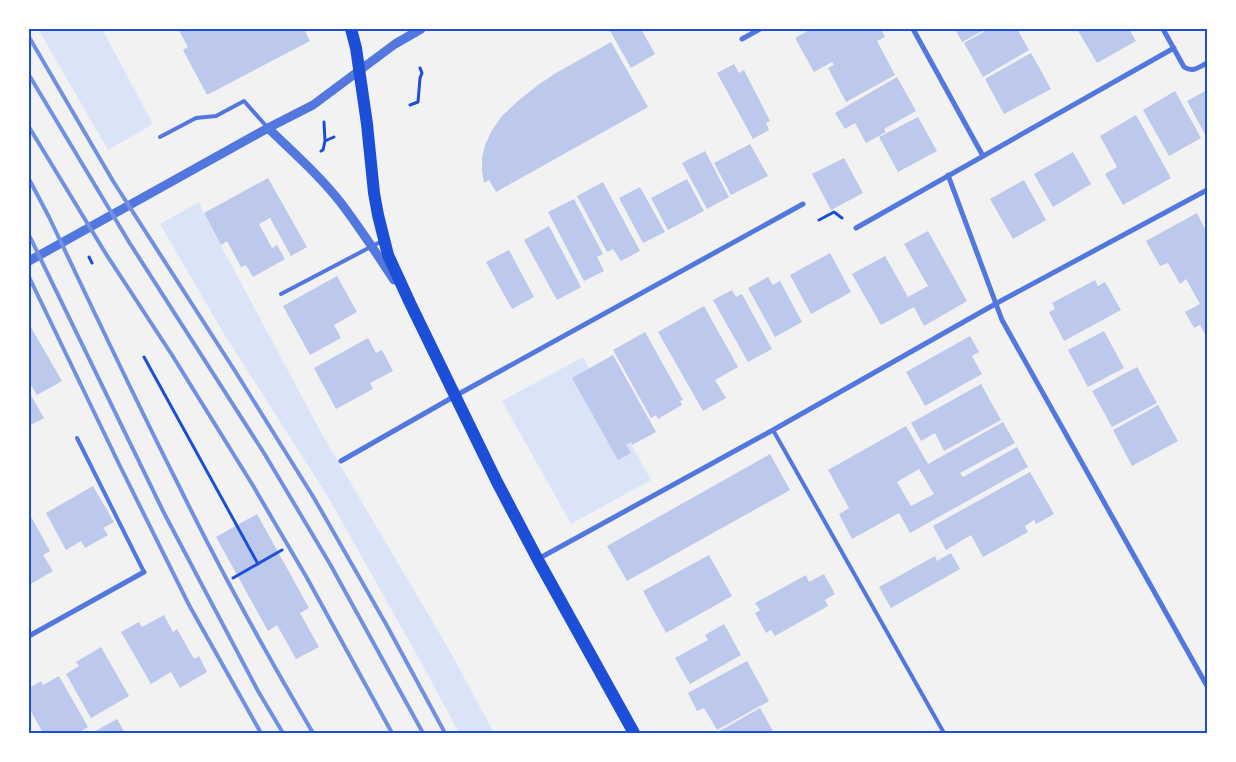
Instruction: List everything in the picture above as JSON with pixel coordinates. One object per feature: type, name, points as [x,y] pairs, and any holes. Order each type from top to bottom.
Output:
[{"type":"main road","points":[[351,29],[356,48],[367,124],[374,193],[388,255],[496,482],[634,733]]},
{"type":"street","points":[[29,261],[313,104],[395,44],[421,29]]},
{"type":"street","points":[[742,39],[760,29]]},
{"type":"street","points":[[912,29],[983,156]]},
{"type":"street","points":[[1163,29],[1184,66],[1190,70],[1207,63]]},
{"type":"street","points":[[856,228],[1174,48]]},
{"type":"street","points":[[268,128],[334,195],[372,246],[410,303]]},
{"type":"street","points":[[948,176],[1002,320],[1207,686]]},
{"type":"street","points":[[538,560],[997,303],[1207,190]]},
{"type":"street","points":[[341,461],[803,204]]},
{"type":"street","points":[[29,636],[144,572]]},
{"type":"lane","points":[[160,137],[196,118],[216,116],[244,101],[268,128]]},
{"type":"lane","points":[[281,294],[384,240]]},
{"type":"lane","points":[[773,430],[944,733]]},
{"type":"lane","points":[[77,438],[144,572]]},
{"type":"path","points":[[410,105],[418,102],[422,74],[420,68]]},
{"type":"path","points":[[317,155],[323,150],[324,122]]},
{"type":"path","points":[[324,141],[334,137]]},
{"type":"path","points":[[819,220],[834,212]]},
{"type":"path","points":[[89,257],[92,263]]},
{"type":"path","points":[[144,356],[258,564]]},
{"type":"path","points":[[233,578],[282,550]]},
{"type":"shaded area","points":[[38,29],[102,29],[153,124],[108,150]]},
{"type":"shaded area","points":[[199,202],[323,436],[451,653],[494,733],[459,733],[328,497],[221,329],[160,224]]},
{"type":"shaded area","points":[[583,357],[651,480],[571,524],[502,401]]},
{"type":"building","points":[[178,29],[304,29],[310,41],[207,95],[183,50],[188,47]]},
{"type":"building","points":[[609,29],[641,29],[655,54],[631,68]]},
{"type":"building","points":[[811,29],[881,29],[885,37],[877,41],[895,75],[846,102],[828,68],[834,65],[832,62],[814,72],[795,38]]},
{"type":"building","points":[[955,29],[986,29],[962,42]]},
{"type":"building","points":[[989,29],[1017,29],[1029,50],[983,77],[964,43]]},
{"type":"building","points":[[1077,29],[1129,29],[1136,41],[1097,63]]},
{"type":"building","points":[[611,42],[648,107],[496,192],[489,180],[484,183],[482,158],[485,145],[492,130],[502,116],[538,85]]},
{"type":"building","points":[[1031,53],[1051,89],[1004,114],[985,79]]},
{"type":"building","points":[[734,64],[739,73],[744,70],[770,121],[766,123],[769,130],[753,139],[717,73]]},
{"type":"building","points":[[897,77],[916,111],[884,129],[886,132],[866,143],[855,123],[845,129],[835,113]]},
{"type":"building","points":[[1207,90],[1207,138],[1187,101]]},
{"type":"building","points":[[1175,91],[1201,138],[1169,156],[1143,110]]},
{"type":"building","points":[[1136,115],[1171,178],[1123,205],[1105,174],[1117,167],[1100,136]]},
{"type":"building","points":[[918,117],[937,151],[898,172],[879,137]]},
{"type":"building","points":[[750,144],[768,176],[731,195],[714,163]]},
{"type":"building","points":[[705,151],[729,197],[707,209],[682,163]]},
{"type":"building","points":[[1073,152],[1091,184],[1053,207],[1034,174]]},
{"type":"building","points":[[844,158],[863,193],[831,210],[812,174]]},
{"type":"building","points":[[268,178],[307,247],[291,256],[270,218],[259,224],[272,248],[277,245],[285,259],[253,277],[246,265],[241,267],[227,241],[221,245],[204,213]]},
{"type":"building","points":[[687,179],[704,211],[668,230],[651,198]]},
{"type":"building","points":[[1024,180],[1046,220],[1013,239],[990,199]]},
{"type":"building","points":[[603,182],[640,251],[621,261],[613,249],[607,252],[577,196]]},
{"type":"building","points":[[640,187],[665,232],[643,243],[619,198]]},
{"type":"building","points":[[574,199],[603,254],[597,257],[604,271],[584,281],[548,212]]},
{"type":"building","points":[[1197,213],[1207,233],[1207,338],[1200,325],[1194,328],[1185,312],[1200,304],[1186,279],[1180,284],[1168,263],[1160,266],[1146,241]]},
{"type":"building","points":[[549,226],[581,287],[557,300],[524,240]]},
{"type":"building","points":[[928,231],[967,301],[924,326],[914,307],[881,325],[852,274],[885,256],[908,297],[928,286],[904,244]]},
{"type":"building","points":[[509,250],[534,297],[512,309],[486,262]]},
{"type":"building","points":[[830,253],[851,292],[811,314],[790,275]]},
{"type":"building","points":[[337,276],[357,312],[334,325],[341,338],[310,355],[283,306]]},
{"type":"building","points":[[768,277],[773,285],[780,281],[802,322],[775,337],[748,288]]},
{"type":"building","points":[[1095,280],[1098,286],[1105,282],[1121,310],[1064,341],[1049,312],[1055,309],[1052,303]]},
{"type":"building","points":[[732,290],[736,297],[742,294],[772,349],[748,362],[713,300]]},
{"type":"building","points":[[704,306],[738,367],[715,380],[726,398],[703,411],[658,332]]},
{"type":"building","points":[[29,324],[62,381],[37,395],[29,382]]},
{"type":"building","points":[[1104,331],[1124,368],[1088,387],[1068,350]]},
{"type":"building","points":[[645,332],[683,400],[680,401],[682,405],[658,419],[656,415],[651,418],[613,350]]},
{"type":"building","points":[[970,336],[979,352],[972,356],[982,374],[925,406],[906,372]]},
{"type":"building","points":[[368,338],[376,353],[382,350],[393,371],[370,383],[373,389],[336,409],[314,368]]},
{"type":"building","points":[[613,355],[656,432],[632,445],[631,442],[626,445],[631,453],[618,460],[572,378]]},
{"type":"building","points":[[1137,367],[1157,403],[1112,427],[1092,391]]},
{"type":"building","points":[[981,384],[1001,420],[944,451],[935,433],[921,441],[911,423]]},
{"type":"building","points":[[29,392],[44,418],[29,426]]},
{"type":"building","points":[[1158,405],[1178,441],[1132,466],[1113,430]]},
{"type":"building","points":[[1003,422],[1015,443],[960,473],[963,477],[1017,447],[1028,467],[910,533],[899,513],[852,539],[839,514],[849,508],[828,470],[906,426],[928,464]],"holes":[[[919,469],[934,494],[911,506],[897,482]]]},
{"type":"building","points":[[770,454],[790,490],[627,581],[607,546]]},
{"type":"building","points":[[1030,472],[1054,514],[1036,524],[1034,520],[1025,526],[1028,532],[983,557],[971,535],[946,550],[933,526]]},
{"type":"building","points":[[93,486],[114,522],[103,528],[108,535],[85,548],[81,541],[66,550],[46,513]]},
{"type":"building","points":[[29,513],[50,551],[43,555],[53,571],[29,585]]},
{"type":"building","points":[[257,514],[309,608],[300,613],[319,647],[296,659],[277,625],[268,631],[216,537]]},
{"type":"building","points":[[951,553],[960,569],[891,608],[879,587],[935,556],[937,561]]},
{"type":"building","points":[[709,555],[732,596],[666,633],[643,591]]},
{"type":"building","points":[[824,574],[835,594],[825,600],[828,606],[775,636],[771,630],[766,633],[755,613],[760,610],[755,603],[806,575],[809,582]]},
{"type":"building","points":[[164,615],[173,632],[177,629],[194,659],[199,656],[207,672],[180,688],[171,672],[151,684],[121,632],[139,622],[142,627]]},
{"type":"building","points":[[724,624],[741,655],[690,684],[675,658],[708,640],[705,635]]},
{"type":"building","points":[[101,647],[129,696],[91,718],[66,674],[79,666],[76,662]]},
{"type":"building","points":[[747,661],[769,701],[717,730],[704,708],[697,711],[688,693]]},
{"type":"building","points":[[59,676],[88,727],[78,733],[43,733],[29,708],[29,688],[41,681],[43,685]]},
{"type":"building","points":[[760,708],[774,733],[716,733]]},
{"type":"building","points":[[117,719],[125,733],[92,733]]},
{"type":"railway","points":[[29,37],[113,181],[314,498],[386,624],[445,733]]},
{"type":"railway","points":[[29,75],[129,242],[264,453],[330,564],[423,733]]},
{"type":"railway","points":[[29,127],[106,254],[172,355],[252,484],[307,578],[392,733]]},
{"type":"railway","points":[[29,179],[208,544],[259,639],[313,733]]},
{"type":"railway","points":[[29,235],[164,513],[258,691],[283,733]]},
{"type":"railway","points":[[29,277],[189,605],[261,733]]}]
